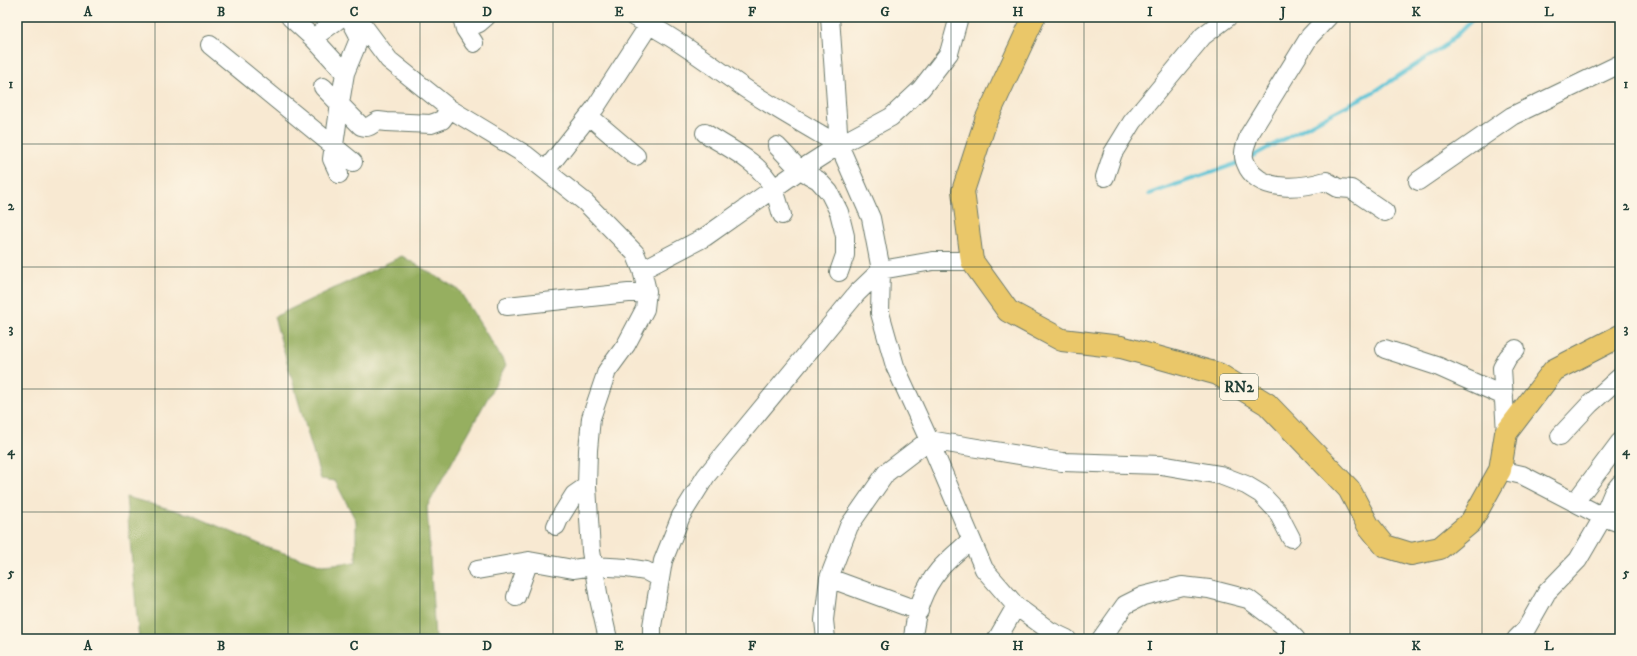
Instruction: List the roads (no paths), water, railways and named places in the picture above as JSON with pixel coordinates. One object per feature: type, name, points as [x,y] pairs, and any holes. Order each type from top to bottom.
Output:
[{"type":"highway","name":"RN2","points":[[1034,17],[986,120],[963,191],[972,261],[1008,311],[1062,340],[1121,347],[1218,374],[1267,404],[1349,489],[1368,525],[1385,546],[1412,554],[1440,548],[1471,522],[1500,470],[1506,433],[1554,370],[1620,336]]},
{"type":"street","points":[[290,17],[313,38],[345,73]]},
{"type":"street","points":[[313,38],[342,17]]},
{"type":"street","points":[[339,174],[332,158],[340,103],[345,73],[359,39],[349,17]]},
{"type":"street","points":[[360,17],[362,24],[389,60],[450,109],[526,155],[585,202],[635,253],[642,270],[647,291],[645,309],[626,345],[607,371],[591,418],[588,450],[587,486],[591,551],[608,639]]},
{"type":"street","points":[[467,30],[486,17]]},
{"type":"street","points":[[830,17],[839,145],[871,218],[881,270],[880,313],[895,366],[984,569],[1016,606],[1051,635],[1067,639]]},
{"type":"street","points":[[642,270],[705,237],[800,170],[839,145],[891,116],[921,89],[949,53],[959,17]]},
{"type":"street","points":[[1105,177],[1113,153],[1132,122],[1203,36],[1228,17]]},
{"type":"street","points":[[1328,17],[1310,36],[1249,135],[1245,159],[1253,175],[1270,184],[1282,187],[1314,185],[1326,181],[1338,188],[1351,189],[1385,212]]},
{"type":"street","points":[[546,170],[589,116],[642,21],[695,52],[753,93],[839,145]]},
{"type":"street","points":[[210,45],[353,162]]},
{"type":"street","points":[[1418,181],[1512,116],[1620,64]]},
{"type":"street","points":[[324,87],[361,126],[366,128],[371,127],[378,120],[387,122],[431,124],[442,120],[450,109]]},
{"type":"street","points":[[589,116],[636,156]]},
{"type":"street","points":[[705,133],[751,162],[768,179],[773,188],[782,215]]},
{"type":"street","points":[[777,146],[800,170],[818,180],[822,184],[829,192],[839,212],[845,236],[845,255],[839,272]]},
{"type":"street","points":[[652,639],[652,626],[663,561],[681,516],[706,476],[857,292],[881,270],[933,262],[972,261]]},
{"type":"street","points":[[507,306],[647,291]]},
{"type":"street","points":[[1385,349],[1437,366],[1504,396]]},
{"type":"street","points":[[1506,433],[1502,368],[1508,357],[1516,349]]},
{"type":"street","points":[[1560,436],[1590,404],[1620,377]]},
{"type":"street","points":[[826,639],[824,620],[829,578],[849,526],[886,473],[928,440],[1062,462],[1161,465],[1220,475],[1246,485],[1261,494],[1277,511],[1291,538]]},
{"type":"street","points":[[1575,502],[1620,442]]},
{"type":"street","points":[[1500,470],[1522,474],[1620,524]]},
{"type":"street","points":[[1516,639],[1526,629],[1547,592],[1578,560],[1603,516],[1613,493],[1620,484]]},
{"type":"street","points":[[556,526],[574,495],[587,486]]},
{"type":"street","points":[[913,639],[914,626],[924,594],[939,570],[970,540]]},
{"type":"street","points":[[477,570],[529,561],[573,569],[593,566],[626,568],[646,571],[659,578]]},
{"type":"street","points":[[516,597],[529,561]]},
{"type":"street","points":[[829,578],[918,611]]},
{"type":"street","points":[[1101,639],[1125,605],[1142,596],[1182,586],[1209,589],[1248,599],[1281,624],[1296,639]]},
{"type":"street","points":[[997,639],[1016,606]]},
{"type":"waterway","points":[[1249,158],[1377,90],[1446,45],[1475,17]]},
{"type":"waterway","points":[[1149,194],[1241,162]]}]
